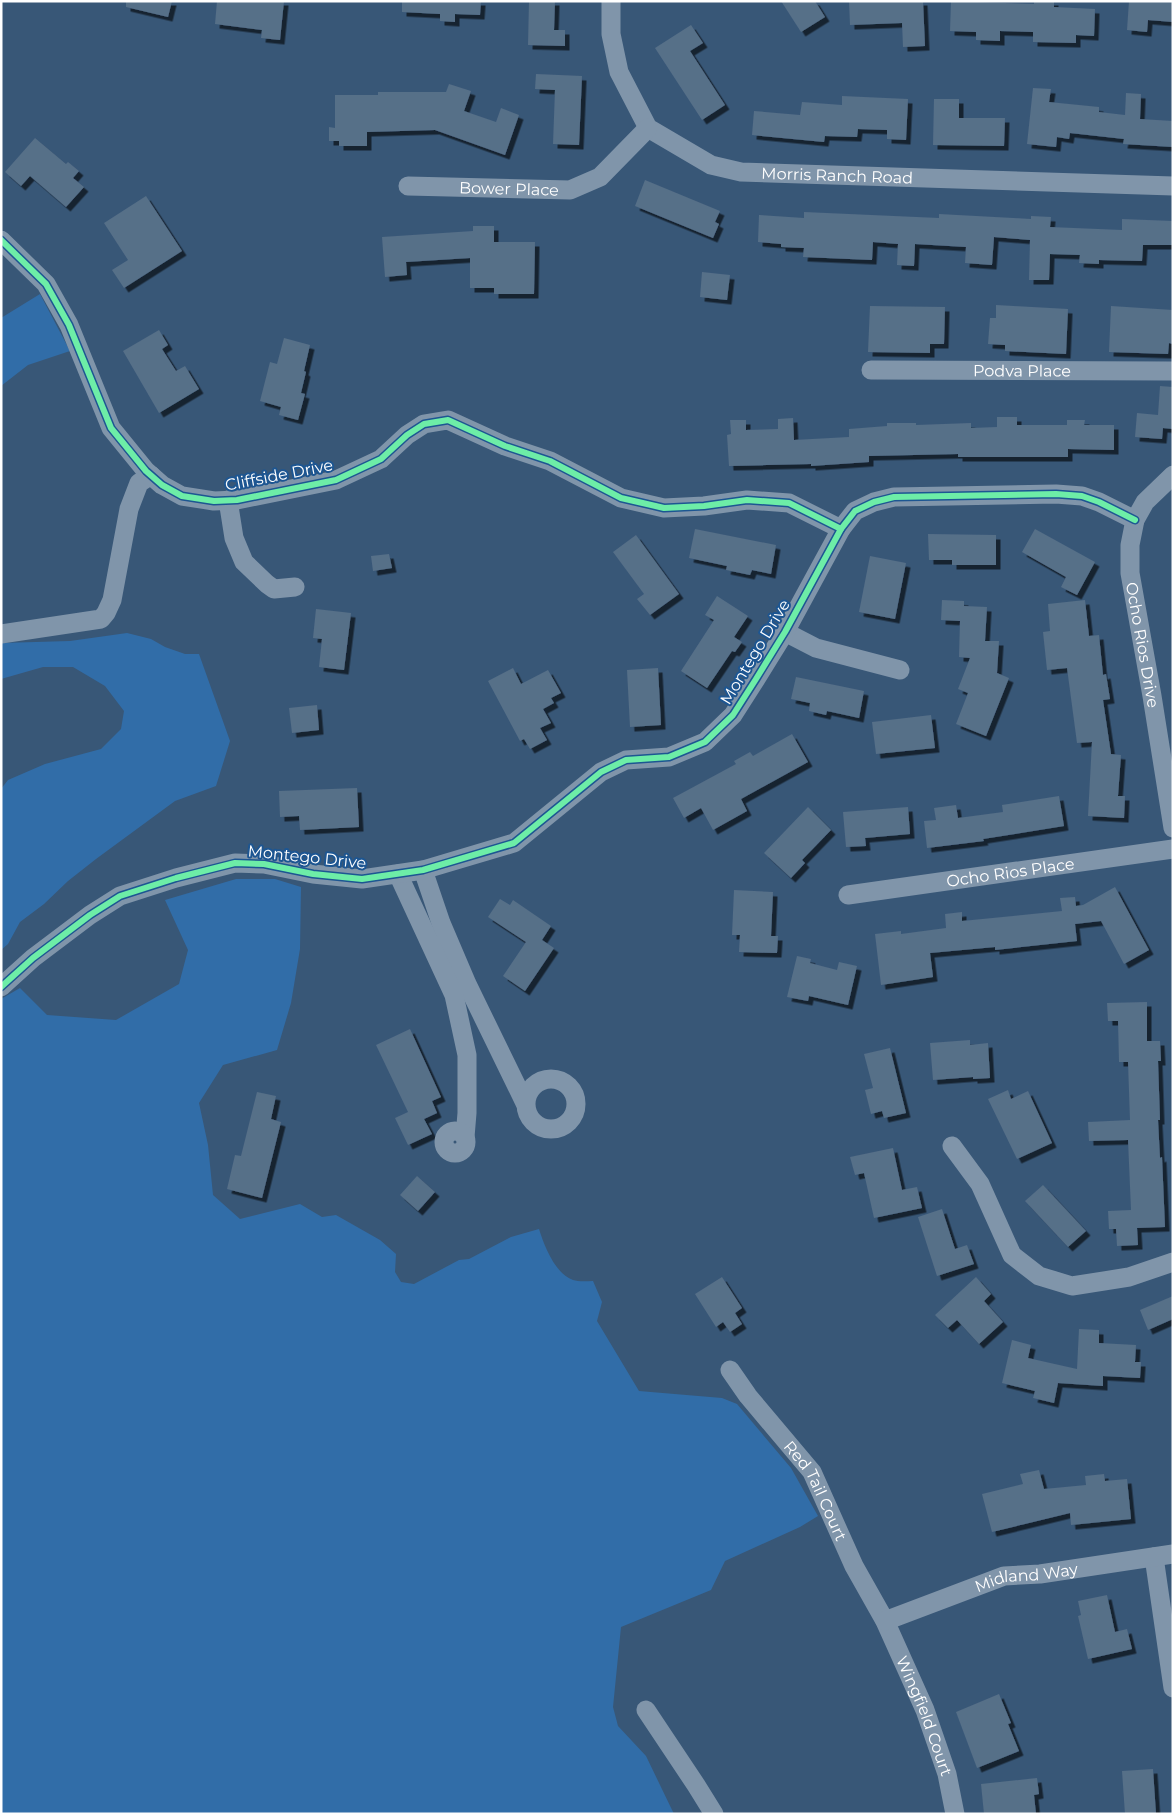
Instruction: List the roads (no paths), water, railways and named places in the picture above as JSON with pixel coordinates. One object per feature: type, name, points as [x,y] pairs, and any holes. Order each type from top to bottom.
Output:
[{"type":"street","points":[[611,1],[611,34],[619,72],[648,128]]},
{"type":"street","name":"Morris Ranch Road","points":[[648,128],[711,166],[742,172],[1173,186]]},
{"type":"street","name":"Bower Place","points":[[408,186],[570,190],[600,176],[648,128]]},
{"type":"street","name":"Cliffside Drive","points":[[1,240],[46,284],[69,324],[111,428],[151,475],[162,485],[182,496],[214,501],[228,500],[336,480],[381,459],[424,424],[448,420],[505,446],[550,461],[621,498],[664,508],[704,506],[747,500],[789,503],[841,529]]},
{"type":"street","name":"Podva Place","points":[[871,370],[1173,372]]},
{"type":"street","points":[[1,634],[101,619],[112,600],[129,509],[139,483],[151,475]]},
{"type":"street","name":"Ocho Rios Drive","points":[[1173,475],[1145,502],[1135,520],[1130,545],[1130,572],[1173,828]]},
{"type":"street","name":"Montego Drive","points":[[1,986],[33,958],[90,915],[120,896],[176,878],[235,863],[264,864],[313,874],[362,878],[424,870],[514,843],[601,772],[626,760],[669,757],[705,742],[733,715],[785,632],[841,529],[854,511],[874,502],[894,498],[1056,494],[1082,496],[1135,520]]},
{"type":"street","points":[[228,500],[234,538],[244,562],[274,589],[295,587]]},
{"type":"street","points":[[785,632],[816,648],[900,670]]},
{"type":"street","name":"Ocho Rios Place","points":[[848,896],[1173,849]]},
{"type":"street","points":[[424,870],[441,923],[467,984],[525,1103]]},
{"type":"street","points":[[398,874],[454,995],[467,1055],[467,1113],[464,1137]]},
{"type":"street","points":[[952,1146],[980,1184],[1012,1255],[1038,1276],[1072,1286],[1129,1277],[1173,1262]]},
{"type":"street","name":"Red Tail Court","points":[[730,1370],[748,1396],[812,1472],[854,1566],[885,1622]]},
{"type":"street","name":"Midland Way","points":[[885,1622],[1004,1576],[1040,1574],[1173,1554]]},
{"type":"street","points":[[1154,1556],[1173,1688]]},
{"type":"street","name":"Wingfield Court","points":[[885,1622],[925,1710],[947,1774],[955,1814]]},
{"type":"street","points":[[646,1710],[714,1814]]}]
